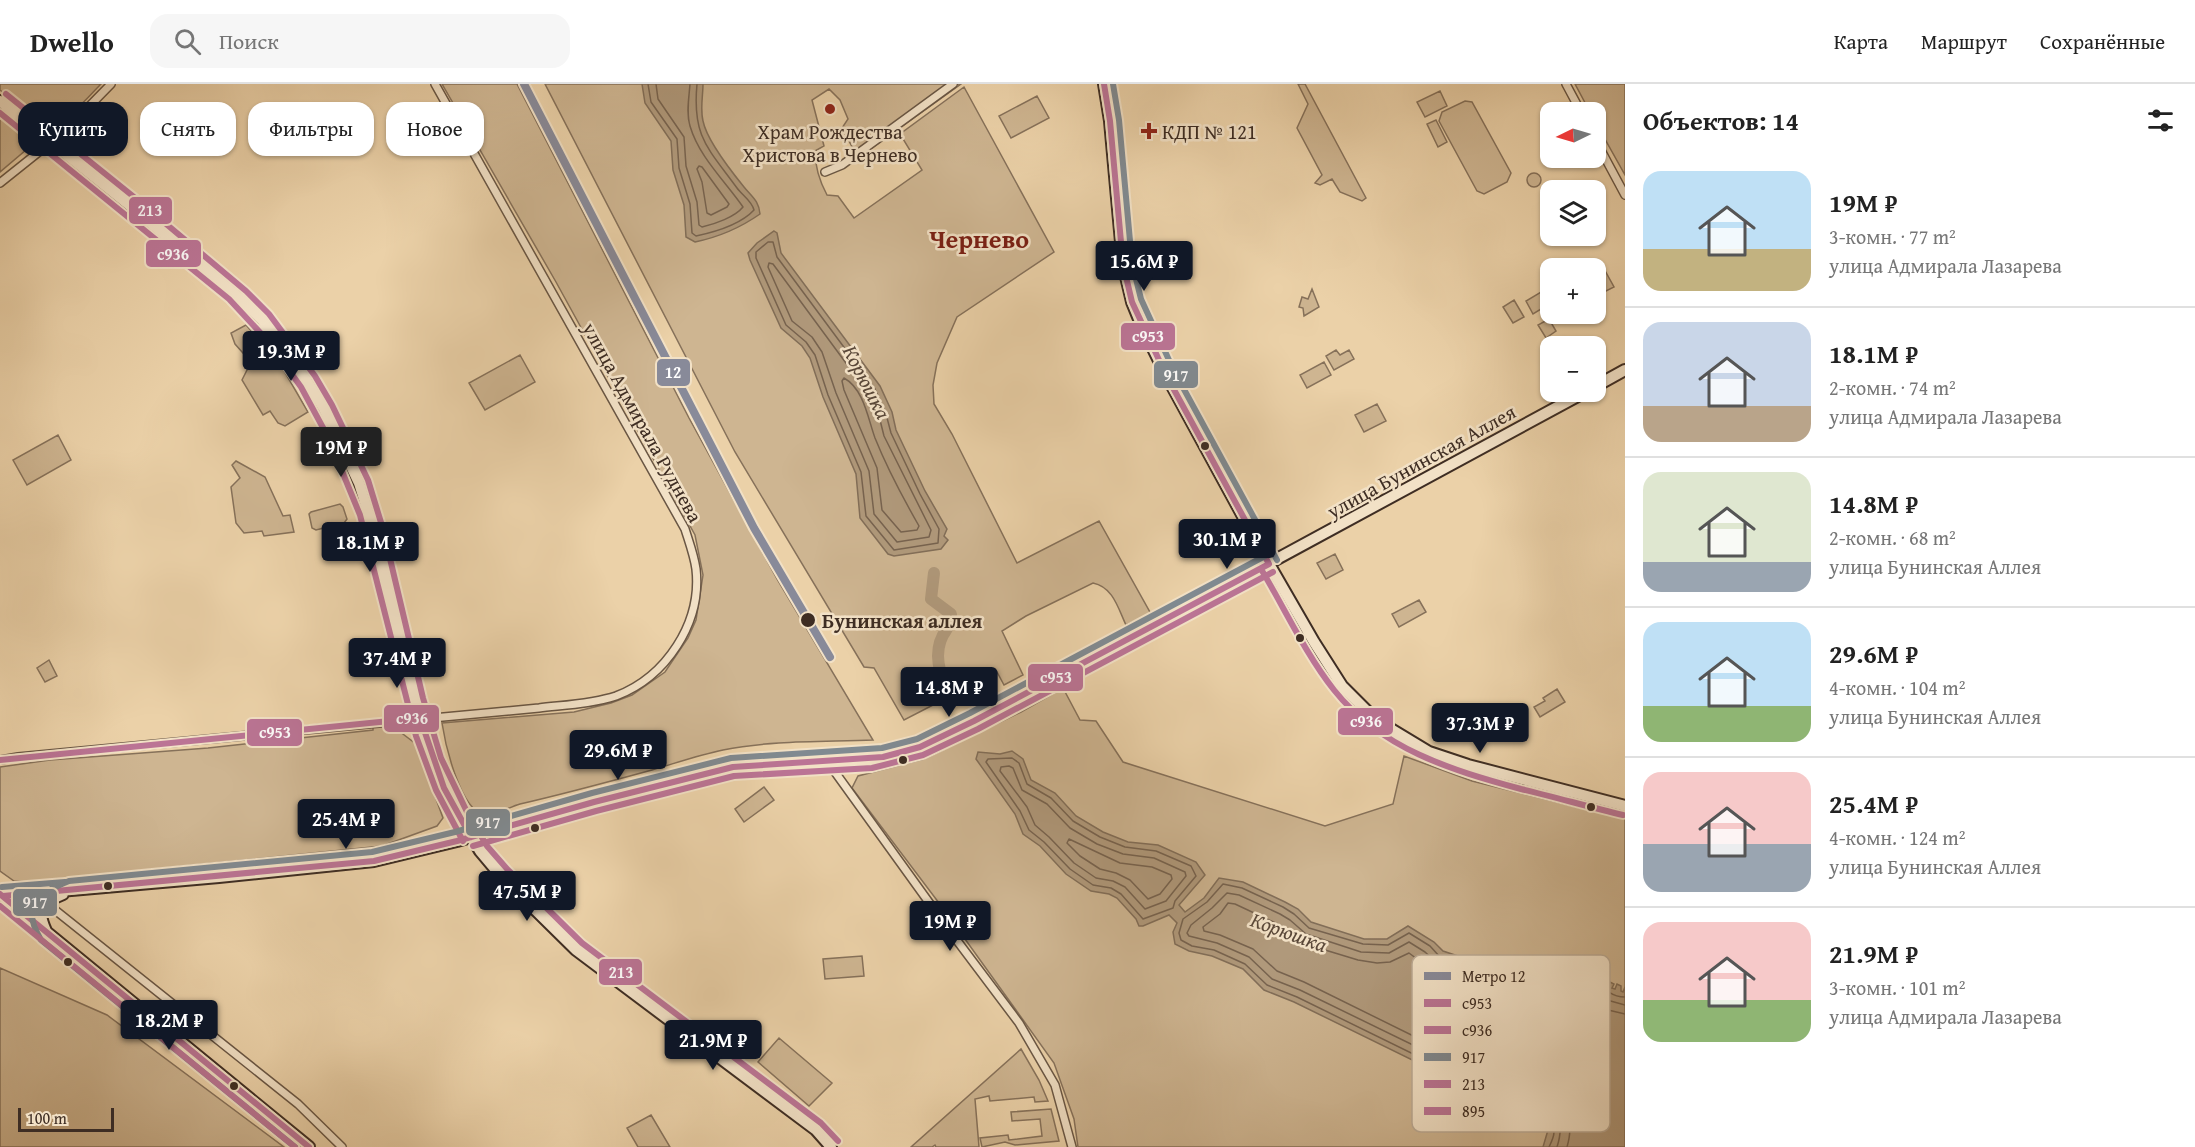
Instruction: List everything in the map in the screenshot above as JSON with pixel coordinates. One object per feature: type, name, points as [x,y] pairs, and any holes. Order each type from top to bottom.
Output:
[{"type":"street","points":[[93,102],[111,84]]},
{"type":"street","name":"улица Адмирала Руднева","points":[[0,760],[596,701],[616,696],[650,676],[672,652],[688,625],[694,605],[696,586],[693,554],[685,529],[435,84]]},
{"type":"street","points":[[825,172],[842,165],[953,84]]},
{"type":"street","points":[[1104,84],[1110,122],[1123,264],[1132,302],[1161,366],[1269,564],[1342,686],[1376,720],[1429,752],[1468,765],[1625,806]]},
{"type":"street","points":[[1566,84],[1576,102]]},
{"type":"street","points":[[0,101],[18,115]]},
{"type":"street","points":[[0,183],[34,156]]},
{"type":"street","points":[[68,156],[240,298],[262,320],[307,381],[324,409],[359,483],[369,512],[420,718],[444,788],[471,837],[500,875],[576,950],[816,1131],[831,1147]]},
{"type":"street","points":[[1606,160],[1625,195]]},
{"type":"street","points":[[1606,380],[1625,370]]},
{"type":"street","name":"улица Бунинская Аллея","points":[[1,898],[374,861],[732,767],[883,757],[937,740],[1568,402]]},
{"type":"street","points":[[827,761],[1019,1023],[1055,1085],[1072,1147]]},
{"type":"street","points":[[47,934],[40,910],[47,903],[69,891]]},
{"type":"street","points":[[61,915],[61,901],[69,891]]},
{"type":"street","points":[[35,894],[298,1104],[342,1147]]},
{"type":"street","points":[[1,898],[309,1147]]},
{"type":"shaded area","points":[[0,84],[101,84],[83,102],[18,102],[18,105],[0,90]]},
{"type":"shaded area","points":[[442,84],[517,84],[689,418],[777,579],[873,740],[779,743],[723,750],[520,804],[489,815],[476,811],[468,802],[455,775],[442,723],[574,712],[632,695],[665,672],[688,638],[696,620],[703,575],[695,535],[556,282],[483,156],[484,102],[452,102]]},
{"type":"shaded area","points":[[545,84],[961,84],[858,158],[842,128],[848,119],[840,100],[829,89],[812,100],[824,146],[815,151],[820,179],[827,195],[838,196],[854,218],[922,170],[900,134],[964,87],[1054,252],[957,317],[937,363],[933,385],[934,404],[952,434],[1017,563],[1099,521],[1151,614],[1126,625],[1110,594],[1100,585],[1093,583],[1026,616],[1002,631],[1023,675],[1004,685],[997,672],[904,720],[874,668],[864,667],[735,452]]},
{"type":"shaded area","points":[[1298,84],[1305,84],[1366,198],[1362,201],[1340,192],[1332,179],[1320,185],[1315,183],[1322,175],[1297,128],[1308,104]]},
{"type":"shaded area","points":[[1575,84],[1625,84],[1625,175],[1606,141],[1606,102],[1585,102]]},
{"type":"shaded area","points":[[1440,91],[1447,106],[1425,117],[1417,102]]},
{"type":"shaded area","points":[[1037,96],[1049,118],[1011,138],[999,116]]},
{"type":"shaded area","points":[[1465,101],[1472,102],[1511,173],[1507,182],[1484,194],[1477,191],[1439,121],[1442,112]]},
{"type":"shaded area","points":[[0,114],[18,130],[19,156],[0,172]]},
{"type":"shaded area","points":[[1436,120],[1447,142],[1438,147],[1427,124]]},
{"type":"shaded area","points":[[1531,173],[1537,173],[1541,177],[1537,187],[1531,187],[1527,183],[1527,177]]},
{"type":"shaded area","points":[[1606,272],[1614,287],[1606,291]]},
{"type":"shaded area","points":[[1312,289],[1319,307],[1304,316],[1303,308],[1299,307],[1302,297],[1308,299]]},
{"type":"shaded area","points":[[1540,293],[1540,310],[1533,314],[1526,301]]},
{"type":"shaded area","points":[[1514,300],[1524,317],[1513,323],[1503,307]]},
{"type":"shaded area","points":[[1552,324],[1556,331],[1545,336],[1538,325]]},
{"type":"shaded area","points":[[246,325],[279,362],[308,412],[285,426],[278,423],[270,411],[263,415],[242,380],[251,362],[235,344],[231,333]]},
{"type":"shaded area","points":[[1336,350],[1340,355],[1349,350],[1354,359],[1334,370],[1326,356]]},
{"type":"shaded area","points":[[520,355],[535,382],[485,410],[469,383]]},
{"type":"shaded area","points":[[1324,362],[1331,375],[1307,388],[1300,375]]},
{"type":"shaded area","points":[[1377,404],[1386,421],[1364,432],[1355,415]]},
{"type":"shaded area","points":[[58,435],[71,460],[27,485],[13,460]]},
{"type":"shaded area","points":[[236,461],[265,477],[283,516],[290,515],[294,532],[264,536],[262,531],[244,533],[236,523],[231,487],[240,478],[232,465]]},
{"type":"shaded area","points":[[340,504],[347,519],[344,523],[316,530],[312,528],[309,514],[311,512]]},
{"type":"shaded area","points":[[1335,554],[1343,570],[1326,579],[1317,563]]},
{"type":"shaded area","points":[[1419,600],[1426,612],[1399,627],[1392,614]]},
{"type":"shaded area","points":[[49,660],[57,676],[45,682],[37,668]]},
{"type":"shaded area","points":[[1063,688],[1080,720],[1096,721],[1123,762],[1325,826],[1393,804],[1404,756],[1472,781],[1625,819],[1625,1147],[1078,1147],[1074,1119],[1054,1063],[942,907],[852,788],[858,776],[924,759],[1021,712]]},
{"type":"shaded area","points":[[1557,689],[1565,702],[1540,717],[1534,707],[1545,701],[1543,698]]},
{"type":"shaded area","points":[[391,725],[416,744],[443,818],[437,826],[382,846],[28,882],[14,881],[0,871],[0,767],[50,760],[208,748],[373,730],[373,727]]},
{"type":"shaded area","points":[[764,787],[774,800],[744,822],[735,809]]},
{"type":"shaded area","points":[[862,956],[864,976],[825,979],[823,959]]},
{"type":"shaded area","points":[[0,968],[107,1015],[284,1147],[0,1147]]},
{"type":"shaded area","points":[[779,1038],[832,1083],[809,1106],[758,1062]]},
{"type":"shaded area","points":[[1021,1049],[1048,1101],[1035,1102],[1034,1097],[990,1101],[989,1096],[975,1099],[979,1147],[936,1147],[935,1145],[911,1147]]},
{"type":"shaded area","points":[[1051,1109],[1059,1141],[1015,1145],[1005,1142],[982,1147],[980,1138],[1008,1135],[1009,1140],[1042,1136],[1040,1119],[1012,1121],[1011,1112]]},
{"type":"shaded area","points":[[651,1115],[670,1147],[638,1147],[627,1128]]},
{"type":"water","points":[[642,84],[703,84],[702,112],[705,129],[720,156],[757,202],[760,214],[737,228],[712,237],[695,242],[686,237],[684,205],[673,170],[671,141],[645,103]]},
{"type":"water","points":[[774,231],[777,233],[781,253],[880,386],[892,412],[896,430],[925,491],[947,529],[944,536],[948,540],[941,549],[894,556],[888,554],[860,518],[856,474],[823,397],[810,358],[802,346],[781,328],[750,260],[748,253],[757,243]]},
{"type":"water","points":[[1012,751],[1023,759],[1031,780],[1055,793],[1076,816],[1103,832],[1128,842],[1158,845],[1196,862],[1205,875],[1179,905],[1185,912],[1204,898],[1219,878],[1243,882],[1285,902],[1298,909],[1311,922],[1364,939],[1387,939],[1408,926],[1434,942],[1443,951],[1455,955],[1412,955],[1412,1060],[1294,1002],[1264,990],[1243,969],[1175,944],[1173,932],[1177,923],[1169,915],[1139,926],[1136,919],[1117,898],[1091,891],[1066,874],[1040,846],[1023,834],[1015,814],[976,759],[978,752],[1000,754]]},
{"type":"water","points":[[1610,982],[1614,984],[1612,988],[1615,989],[1617,984],[1621,986],[1623,992],[1625,987],[1625,1147],[1543,1147],[1547,1132],[1610,1132]]},
{"type":"waterway","name":"Корюшка","points":[[934,573],[931,599],[951,614],[950,623],[938,649],[940,670],[947,691]]},
{"type":"metro line","name":"12","points":[[524,84],[754,528],[830,657]]},
{"type":"transit line","name":"с953","points":[[1104,84],[1110,121],[1123,264],[1132,302],[1166,375],[1269,564]]},
{"type":"transit line","name":"917","points":[[1113,84],[1119,120],[1132,263],[1141,299],[1174,371],[1277,560]]},
{"type":"transit line","name":"213","points":[[6,94],[246,291],[269,314],[315,376],[332,405],[368,480],[383,529],[423,698],[441,758],[468,814],[487,846],[582,943],[821,1123],[838,1141]]},
{"type":"transit line","name":"с936","points":[[0,113],[229,299],[268,341],[301,387],[328,437],[360,515],[416,736],[436,790],[463,841]]},
{"type":"transit line","name":"917","points":[[295,1147],[41,940],[32,918],[35,902],[48,891],[69,881],[372,852],[731,758],[882,748],[917,739],[1265,556]]},
{"type":"transit line","name":"с953","points":[[3,896],[374,861],[733,767],[883,757],[920,747],[974,721],[1269,564]]},
{"type":"transit line","name":"с936","points":[[1261,569],[1304,646],[1324,676],[1334,690],[1373,728],[1395,742],[1443,765],[1521,789],[1623,815]]},
{"type":"transit line","name":"с936","points":[[473,846],[596,811],[734,776],[872,768],[923,755],[978,729],[1273,572]]},
{"type":"transit line","name":"с953","points":[[0,760],[420,718],[444,788],[471,837]]},
{"type":"transit line","name":"917","points":[[2,887],[65,882]]},
{"type":"transit line","name":"с953","points":[[0,894],[309,1147]]},
{"type":"transit line","name":"895","points":[[0,906],[295,1147]]},
{"type":"place","name":"Храм Рождества Христова в Чернево","points":[[830,109]]},
{"type":"place","name":"КДП № 121","points":[[1149,131]]},
{"type":"place","name":"Бунинская аллея","points":[[808,620]]},
{"type":"district","name":"Чернево","points":[[979,238]]}]
